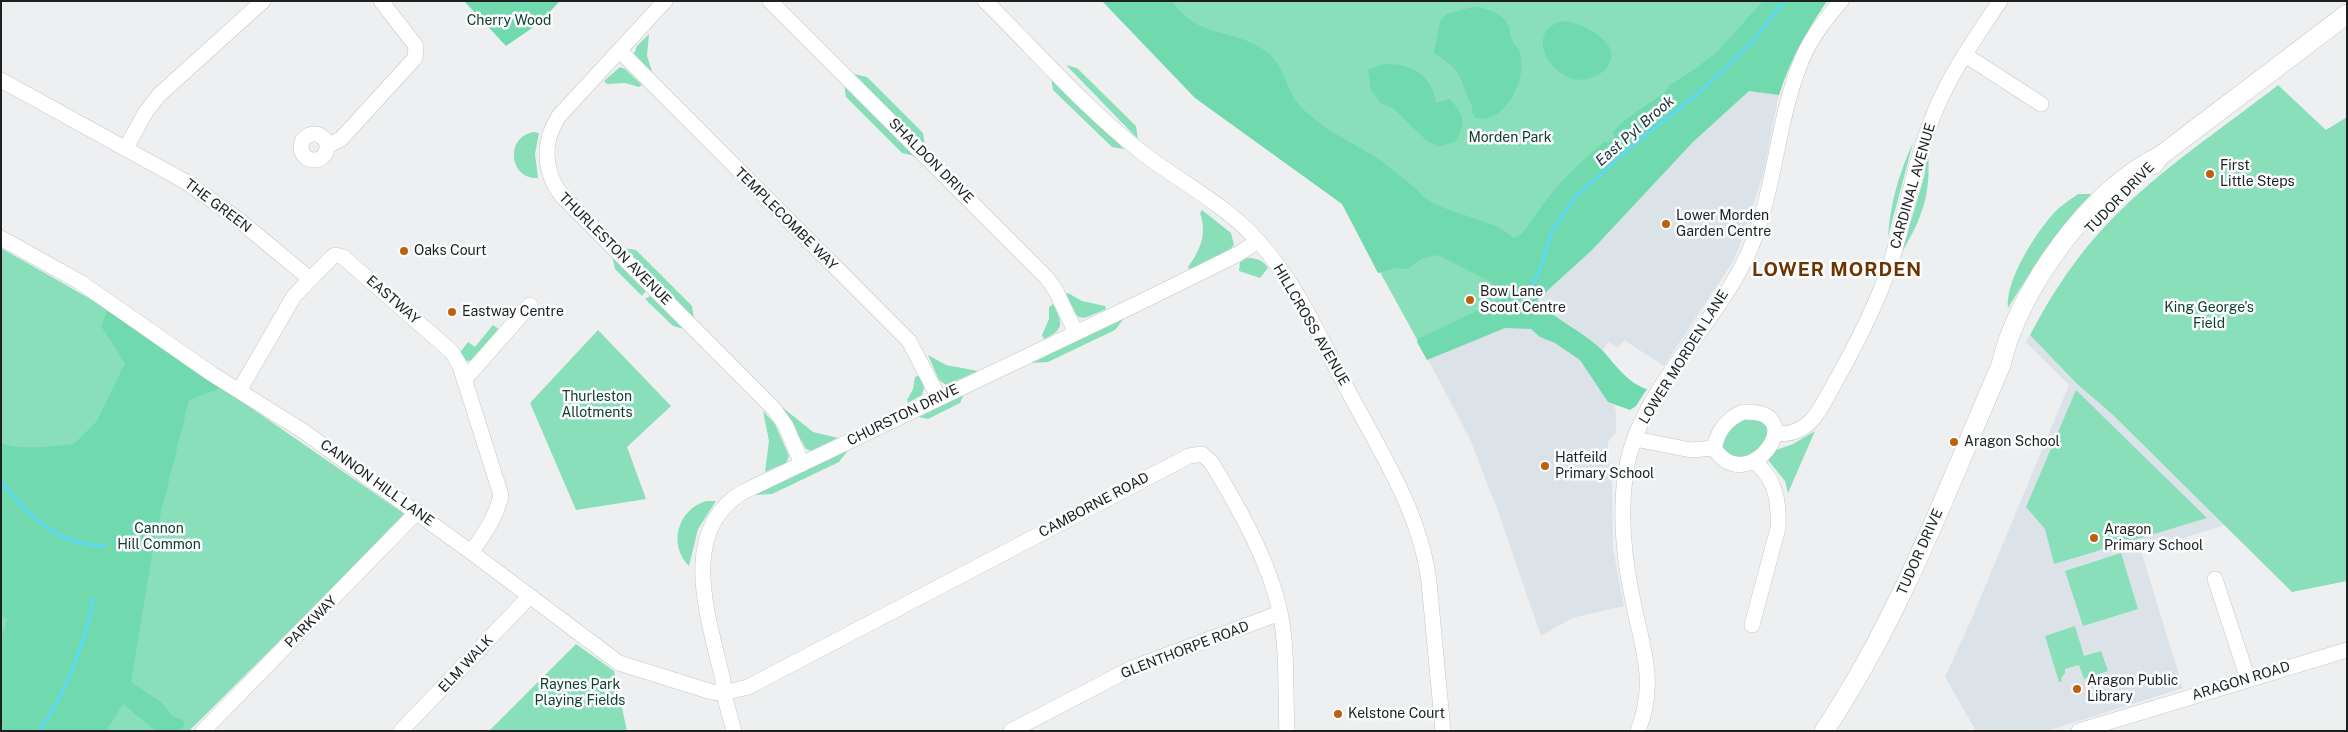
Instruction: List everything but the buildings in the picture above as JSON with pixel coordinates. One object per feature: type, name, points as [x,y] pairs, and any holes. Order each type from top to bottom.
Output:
[{"type":"main road","name":"TUDOR DRIVE","points":[[1824,731],[1860,675],[1890,618],[2001,365],[2006,341],[2048,265],[2068,237],[2111,189],[2140,166],[2160,156],[2347,14]]},
{"type":"street","points":[[126,148],[145,113],[159,95],[263,1]]},
{"type":"street","points":[[327,146],[341,139],[416,58],[416,46],[380,1]]},
{"type":"street","name":"THURLESTON AVENUE","points":[[665,1],[554,123],[548,137],[546,153],[552,181],[562,196],[774,409],[786,426],[802,464]]},
{"type":"street","name":"SHALDON DRIVE","points":[[770,1],[1046,278],[1056,291],[1076,332]]},
{"type":"street","name":"HILLCROSS AVENUE","points":[[985,1],[1122,136],[1239,223],[1258,240],[1284,273],[1303,305],[1401,492],[1416,525],[1426,560],[1443,731]]},
{"type":"street","name":"LOWER MORDEN LANE","points":[[1638,731],[1647,699],[1648,668],[1628,574],[1624,518],[1626,471],[1635,439],[1657,394],[1746,258],[1764,204],[1800,62],[1821,24],[1841,1]]},
{"type":"street","name":"CARDINAL AVENUE","points":[[1776,433],[1792,433],[1810,422],[1819,411],[1857,341],[1891,262],[1931,121],[1947,85],[2000,1]]},
{"type":"street","name":"TEMPLECOMBE WAY","points":[[620,51],[909,341],[939,398]]},
{"type":"street","points":[[1965,55],[2041,104]]},
{"type":"street","name":"THE GREEN","points":[[1,80],[186,182],[239,220],[310,279]]},
{"type":"street","name":"CANNON HILL LANE","points":[[1,238],[80,282],[239,391],[303,431],[418,512],[625,666],[723,693]]},
{"type":"street","name":"CHURSTON DRIVE","points":[[723,693],[723,681],[706,602],[702,565],[707,538],[718,515],[734,498],[1238,254],[1258,240]]},
{"type":"street","name":"EASTWAY","points":[[310,279],[335,255],[343,256],[452,352],[464,380],[501,495],[497,510],[471,552]]},
{"type":"street","points":[[239,391],[286,307],[310,279]]},
{"type":"street","points":[[464,380],[530,305]]},
{"type":"street","points":[[1743,412],[1756,412],[1769,416],[1775,424],[1776,433],[1772,443],[1754,462],[1738,465],[1729,464],[1720,458],[1714,448],[1719,431],[1734,416],[1743,412]]},
{"type":"street","points":[[1635,439],[1691,450],[1714,448]]},
{"type":"street","name":"CAMBORNE ROAD","points":[[723,693],[748,687],[1194,454],[1205,456],[1211,462],[1248,527],[1273,587],[1280,613],[1287,731]]},
{"type":"street","points":[[1752,625],[1778,528],[1779,513],[1774,487],[1767,474],[1754,462]]},
{"type":"street","name":"PARKWAY","points":[[203,731],[418,512]]},
{"type":"street","points":[[2215,579],[2248,679]]},
{"type":"street","name":"ELM WALK","points":[[401,731],[530,597]]},
{"type":"street","name":"GLENTHORPE ROAD","points":[[1010,731],[1132,668],[1280,613]]},
{"type":"street","name":"ARAGON ROAD","points":[[2079,731],[2347,650]]},
{"type":"street","points":[[723,693],[734,731]]},
{"type":"shaded area","points":[[1749,90],[1779,94],[1763,174],[1734,260],[1664,366],[1624,340],[1618,348],[1608,342],[1602,352],[1535,301],[1693,141]]},
{"type":"shaded area","name":"Hatfeild Primary School","points":[[1515,310],[1587,363],[1605,388],[1615,407],[1616,414],[1616,432],[1608,442],[1608,453],[1612,480],[1613,549],[1624,606],[1572,618],[1541,636],[1499,514],[1470,439],[1424,352]]},
{"type":"shaded area","name":"Aragon Primary School","points":[[2030,335],[2077,384],[2113,415],[2225,525],[2141,551],[2183,688],[2047,731],[1976,731],[1945,677],[1972,618],[2069,385],[2026,342]]},
{"type":"green space","name":"Cherry Wood","points":[[464,1],[560,1],[538,24],[506,46]]},
{"type":"green space","points":[[1102,1],[1172,1],[1182,13],[1204,28],[1252,43],[1264,50],[1277,63],[1295,99],[1319,123],[1384,163],[1426,199],[1437,205],[1497,227],[1513,238],[1524,231],[1552,193],[1585,158],[1604,142],[1608,143],[1614,137],[1613,131],[1625,120],[1664,93],[1670,85],[1717,52],[1763,1],[1827,1],[1799,46],[1779,95],[1749,91],[1693,142],[1592,250],[1537,300],[1553,314],[1588,338],[1604,352],[1628,379],[1647,389],[1636,406],[1630,410],[1608,402],[1580,360],[1555,343],[1540,337],[1531,329],[1505,328],[1427,360],[1417,342],[1418,339],[1503,298],[1491,282],[1438,255],[1423,258],[1407,269],[1395,268],[1378,273],[1342,204],[1195,98]]},
{"type":"green space","name":"Morden Park","points":[[1105,1],[1826,1],[1749,90],[1693,141],[1535,301],[1419,343],[1342,203]]},
{"type":"green space","points":[[1472,7],[1492,11],[1505,20],[1512,40],[1519,50],[1521,57],[1520,78],[1511,99],[1496,115],[1486,118],[1476,118],[1457,72],[1434,53],[1440,21],[1447,14]]},
{"type":"green space","points":[[1567,21],[1583,26],[1606,42],[1612,57],[1607,68],[1602,72],[1587,79],[1574,79],[1562,74],[1546,55],[1543,44],[1545,33],[1553,25]]},
{"type":"green space","points":[[649,34],[647,56],[652,71],[650,72],[634,54],[637,46]]},
{"type":"green space","points":[[1384,64],[1403,66],[1419,73],[1430,85],[1436,103],[1450,99],[1461,114],[1462,119],[1456,141],[1439,147],[1426,140],[1393,108],[1380,103],[1371,90],[1368,70]]},
{"type":"green space","points":[[1066,65],[1077,68],[1136,126],[1138,139]]},
{"type":"green space","points":[[620,67],[625,69],[642,85],[639,87],[625,83],[607,84],[604,81]]},
{"type":"green space","points":[[854,74],[867,77],[923,133],[925,146]]},
{"type":"green space","points":[[1051,77],[1124,149],[1112,147],[1053,90]]},
{"type":"green space","points":[[844,85],[915,156],[902,153],[846,97]]},
{"type":"green space","name":"King George's Field","points":[[2278,85],[2326,130],[2347,117],[2347,581],[2292,592],[2113,415],[2077,384],[2030,335],[2066,275],[2110,221],[2170,167]]},
{"type":"green space","points":[[533,132],[539,133],[535,154],[538,178],[529,177],[521,172],[516,166],[514,158],[514,150],[518,142],[524,136]]},
{"type":"green space","points":[[1913,143],[1888,237],[1896,189]]},
{"type":"green space","points":[[1928,152],[1928,180],[1924,204],[1902,252],[1924,177]]},
{"type":"green space","points":[[2078,194],[2092,194],[2047,249],[2008,308],[2011,285],[2030,245],[2053,214]]},
{"type":"green space","points":[[1202,210],[1231,233],[1234,245],[1227,252],[1190,270],[1188,267],[1202,241],[1203,228],[1200,213]]},
{"type":"green space","name":"Cannon Hill Common","points":[[1,248],[108,309],[406,515],[189,731],[1,731]]},
{"type":"green space","points":[[624,248],[636,250],[692,306],[694,319]]},
{"type":"green space","points":[[612,256],[647,289],[642,296],[615,269]]},
{"type":"green space","points":[[1247,258],[1259,260],[1268,268],[1260,278],[1239,271],[1240,262]]},
{"type":"green space","points":[[1068,293],[1082,301],[1105,306],[1106,309],[1084,318],[1080,317],[1077,315],[1066,294]]},
{"type":"green space","points":[[652,295],[684,329],[673,326],[645,299]]},
{"type":"green space","points":[[1053,304],[1059,316],[1059,329],[1044,339],[1042,335],[1049,319],[1049,307]]},
{"type":"green space","points":[[108,309],[221,388],[189,400],[155,536],[131,682],[162,703],[171,715],[184,721],[184,726],[179,731],[156,731],[123,704],[106,731],[1,731],[1,635],[5,629],[7,619],[1,615],[1,443],[17,447],[47,447],[74,444],[97,421],[125,363],[101,326]]},
{"type":"green space","points":[[1125,317],[1115,330],[1048,362],[1031,363]]},
{"type":"green space","points":[[493,325],[500,330],[473,360],[467,361],[459,354],[468,342],[475,347]]},
{"type":"green space","name":"Thurleston Allotments","points":[[598,330],[671,406],[627,447],[646,499],[576,510],[530,403]]},
{"type":"green space","points":[[928,355],[946,365],[978,371],[946,385],[939,380]]},
{"type":"green space","points":[[920,375],[924,388],[922,395],[908,403],[907,400],[913,389],[915,377]]},
{"type":"green space","points":[[2076,390],[2207,518],[2054,564],[2045,529],[2026,507]]},
{"type":"green space","points":[[964,394],[960,403],[928,419],[919,417]]},
{"type":"green space","points":[[782,407],[813,432],[838,438],[812,451],[806,449]]},
{"type":"green space","points":[[763,411],[775,424],[789,456],[786,463],[765,472],[769,441]]},
{"type":"green space","points":[[1741,419],[1760,419],[1766,426],[1768,434],[1763,445],[1747,456],[1737,460],[1723,451],[1722,445],[1724,436]]},
{"type":"green space","points":[[1815,431],[1788,493],[1785,481],[1768,460],[1773,451],[1793,444]]},
{"type":"green space","points":[[849,449],[839,462],[772,494],[755,495]]},
{"type":"green space","points":[[706,501],[716,501],[698,529],[689,566],[679,548],[679,529],[682,520],[688,512]]},
{"type":"green space","points":[[2121,553],[2138,609],[2083,626],[2065,571]]},
{"type":"green space","points":[[2075,626],[2084,656],[2101,651],[2108,671],[2084,679],[2079,665],[2065,669],[2065,673],[2061,678],[2062,681],[2059,682],[2045,636]]},
{"type":"green space","name":"Raynes Park Playing Fields","points":[[576,644],[614,671],[627,731],[489,731]]},
{"type":"waterway","name":"East Pyl Brook","points":[[1527,294],[1543,261],[1551,233],[1574,198],[1638,141],[1695,96],[1731,63],[1755,39],[1784,1]]},
{"type":"waterway","points":[[1,482],[17,501],[45,526],[66,538],[80,543],[105,546]]},
{"type":"waterway","points":[[39,731],[66,685],[73,668],[90,616],[93,599]]},
{"type":"place","name":"First Little Steps","points":[[2210,174]]},
{"type":"place","name":"Lower Morden Garden Centre","points":[[1666,224]]},
{"type":"place","name":"Oaks Court","points":[[404,251]]},
{"type":"place","name":"Bow Lane Scout Centre","points":[[1470,300]]},
{"type":"place","name":"Eastway Centre","points":[[452,312]]},
{"type":"place","name":"Aragon School","points":[[1954,442]]},
{"type":"place","name":"Hatfeild Primary School","points":[[1545,466]]},
{"type":"place","name":"Aragon Primary School","points":[[2094,538]]},
{"type":"place","name":"Aragon Public Library","points":[[2077,689]]},
{"type":"place","name":"Kelstone Court","points":[[1338,714]]},
{"type":"district","name":"LOWER MORDEN","points":[[1837,270]]}]
